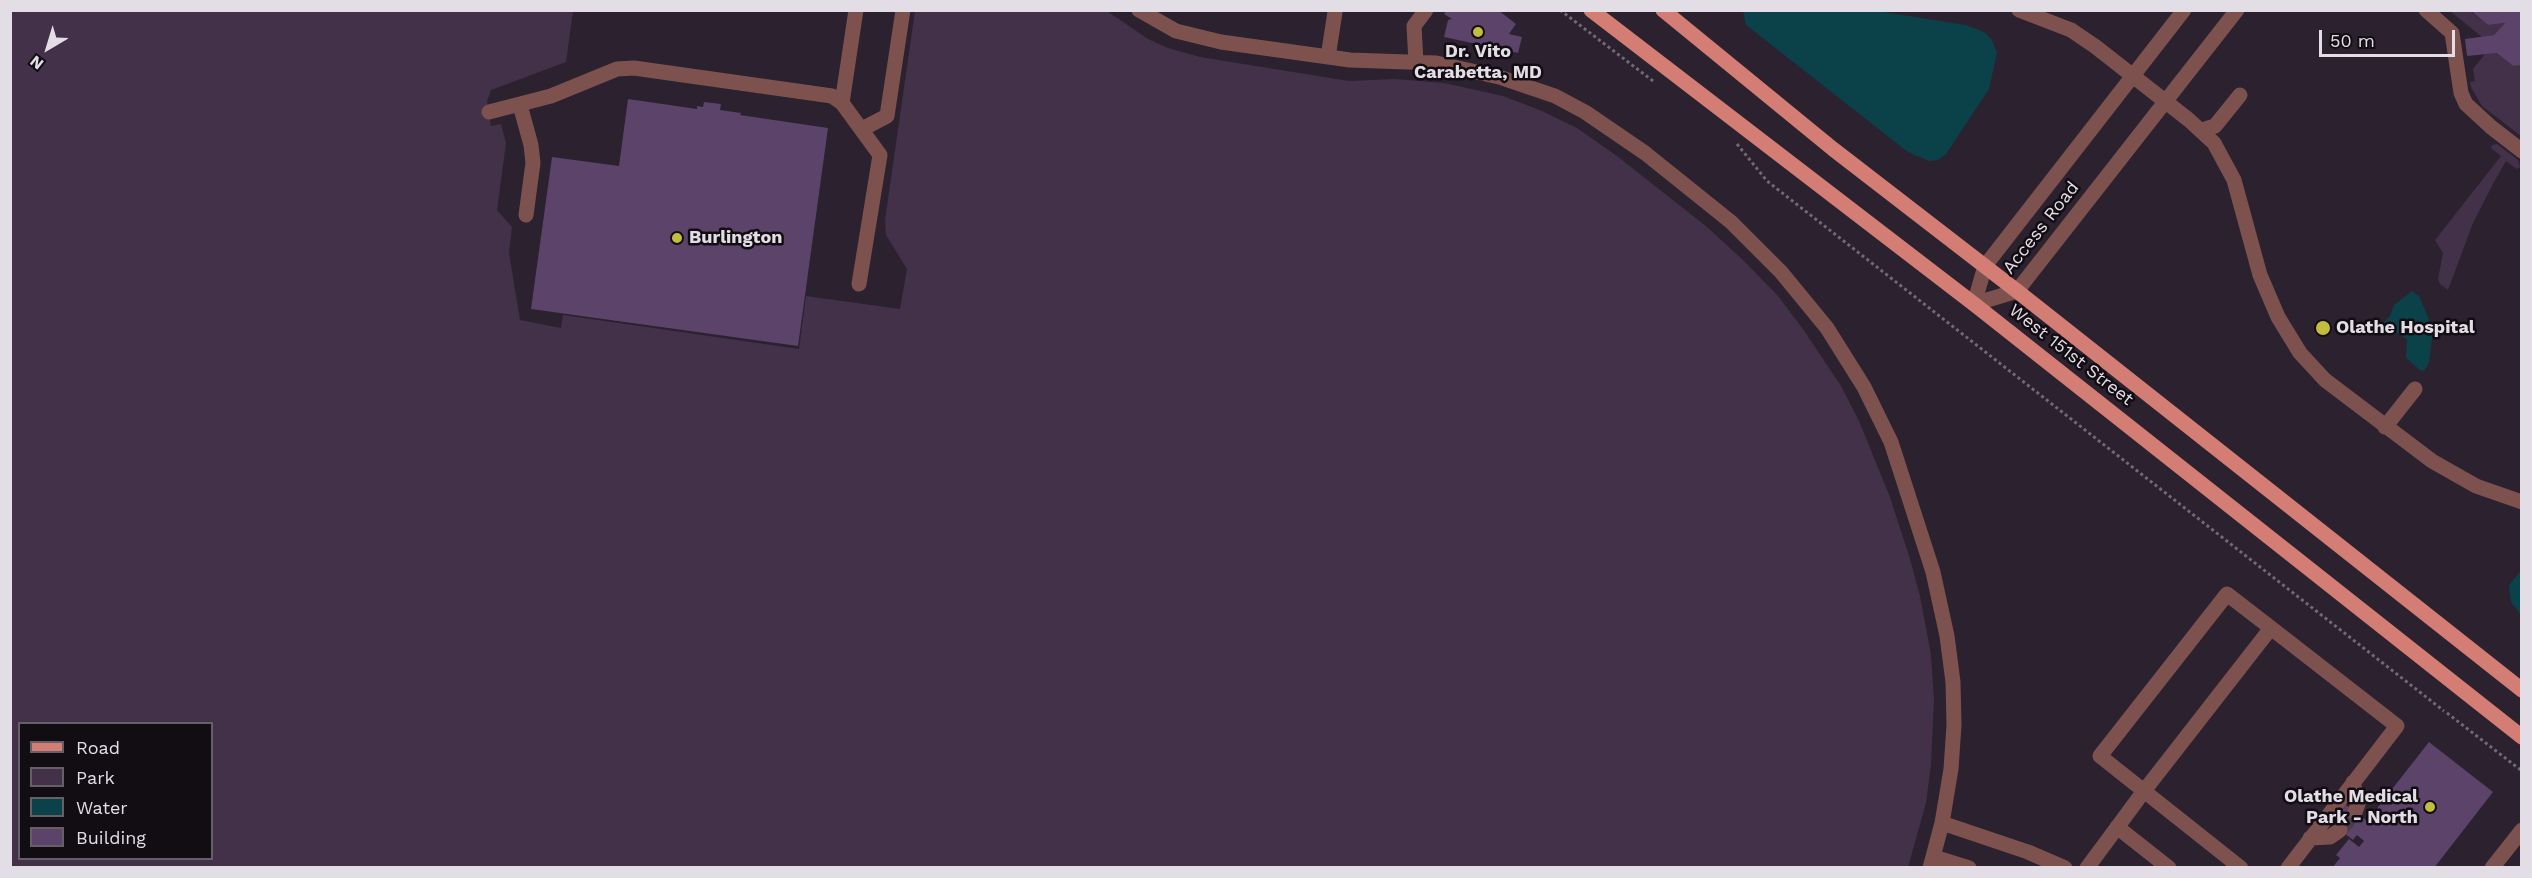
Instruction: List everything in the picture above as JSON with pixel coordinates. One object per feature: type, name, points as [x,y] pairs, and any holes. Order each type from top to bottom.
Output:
[{"type":"main road","name":"West 151st Street","points":[[1591,10],[1974,304],[2522,737]]},
{"type":"main road","name":"West 151st Street","points":[[1663,10],[1797,121],[2017,291],[2522,690]]},
{"type":"street","points":[[842,103],[856,10]]},
{"type":"street","points":[[862,129],[887,116],[903,10]]},
{"type":"street","points":[[1139,10],[1162,17],[1176,31],[1221,42],[1350,60],[1436,63],[1530,86],[1555,96],[1605,125],[1645,153],[1731,222],[1781,272],[1827,328],[1864,387],[1891,442],[1933,572],[1947,636],[1953,682],[1954,725],[1951,769],[1942,823],[1932,862],[1969,867]]},
{"type":"street","points":[[1416,62],[1414,26],[1426,10]]},
{"type":"street","points":[[2019,10],[2071,30],[2133,75],[2202,130],[2214,143],[2234,180],[2260,275],[2288,335],[2325,380],[2385,427],[2453,475],[2487,491],[2522,502]]},
{"type":"street","name":"Access Road","points":[[1974,304],[1985,266],[2184,10]]},
{"type":"street","name":"Access Road","points":[[1974,304],[2017,291],[2237,10]]},
{"type":"street","points":[[2426,10],[2452,33],[2461,93],[2466,104],[2522,151]]},
{"type":"street","points":[[1328,57],[1333,11]]},
{"type":"street","points":[[489,112],[520,105],[575,87],[617,69],[633,68],[832,96],[842,103],[880,155],[859,284]]},
{"type":"street","points":[[2202,130],[2216,126],[2240,95]]},
{"type":"street","points":[[520,105],[533,163],[526,215]]},
{"type":"street","points":[[2385,427],[2415,389]]},
{"type":"street","points":[[2241,867],[2100,756],[2227,594],[2397,726],[2288,867]]},
{"type":"street","points":[[2087,867],[2144,790],[2271,628]]},
{"type":"street","points":[[2353,782],[2358,804],[2355,812]]},
{"type":"street","points":[[1942,823],[2065,867]]},
{"type":"street","points":[[2117,827],[2169,867]]},
{"type":"street","points":[[2492,867],[2522,830]]},
{"type":"street","points":[[2310,838],[2330,837],[2340,831]]},
{"type":"path","points":[[1560,10],[1660,86]]},
{"type":"path","points":[[1735,143],[1767,181],[2522,771]]},
{"type":"green space","points":[[10,11],[573,11],[566,62],[491,90],[487,101],[491,126],[501,124],[506,143],[497,210],[512,227],[509,253],[520,320],[561,328],[563,315],[799,349],[806,296],[900,309],[907,269],[886,235],[885,220],[915,11],[1107,11],[1148,39],[1168,48],[1200,57],[1349,81],[1395,79],[1444,83],[1503,96],[1542,111],[1577,128],[1617,156],[1707,227],[1743,260],[1778,296],[1803,329],[1841,386],[1859,421],[1890,497],[1910,559],[1920,596],[1931,655],[1934,700],[1931,765],[1926,803],[1908,867],[11,867]]},
{"type":"green space","points":[[2450,11],[2470,11],[2488,25],[2505,23],[2494,35],[2482,37]]},
{"type":"green space","points":[[2497,53],[2513,66],[2521,63],[2521,136],[2482,106],[2471,87],[2470,82],[2475,81],[2473,69],[2485,54]]},
{"type":"green space","points":[[2497,144],[2518,160],[2520,167],[2517,169],[2506,161],[2473,223],[2448,290],[2440,284],[2438,279],[2443,253],[2435,240],[2501,156],[2491,148],[2492,145]]},
{"type":"water","points":[[1743,11],[1877,11],[1966,25],[1984,32],[1992,40],[1997,53],[1989,89],[1946,154],[1938,160],[1929,161],[1908,152],[1746,25]]},
{"type":"water","points":[[2412,291],[2419,296],[2433,329],[2429,362],[2425,370],[2421,371],[2406,358],[2407,339],[2382,324],[2390,316],[2394,305]]},
{"type":"water","points":[[2521,571],[2521,615],[2511,602],[2509,585]]},
{"type":"building","name":"Dr. Vito Carabetta, MD","points":[[1447,10],[1498,10],[1516,24],[1509,34],[1522,37],[1518,53],[1444,37],[1448,20],[1452,19],[1444,14]]},
{"type":"building","points":[[2470,10],[2522,10],[2520,65],[2513,66],[2497,53],[2467,56],[2465,39],[2494,35],[2505,23],[2488,25]]},
{"type":"building","name":"Burlington","points":[[628,99],[697,109],[697,106],[703,107],[704,102],[721,104],[720,110],[741,113],[740,115],[828,128],[798,346],[531,309],[552,157],[619,166]]},
{"type":"building","name":"Olathe Medical Park - North","points":[[2429,742],[2493,792],[2434,868],[2332,868],[2340,858],[2336,855],[2349,839],[2359,847],[2364,841],[2357,835],[2353,840],[2331,823],[2346,805],[2367,821]]},
{"type":"tunnel","points":[[2340,830],[2355,812]]},
{"type":"place","name":"Dr. Vito Carabetta, MD","points":[[1478,32]]},
{"type":"place","name":"Burlington","points":[[677,238]]},
{"type":"place","name":"Olathe Hospital","points":[[2323,328]]},
{"type":"place","name":"Olathe Medical Park - North","points":[[2430,807]]}]
